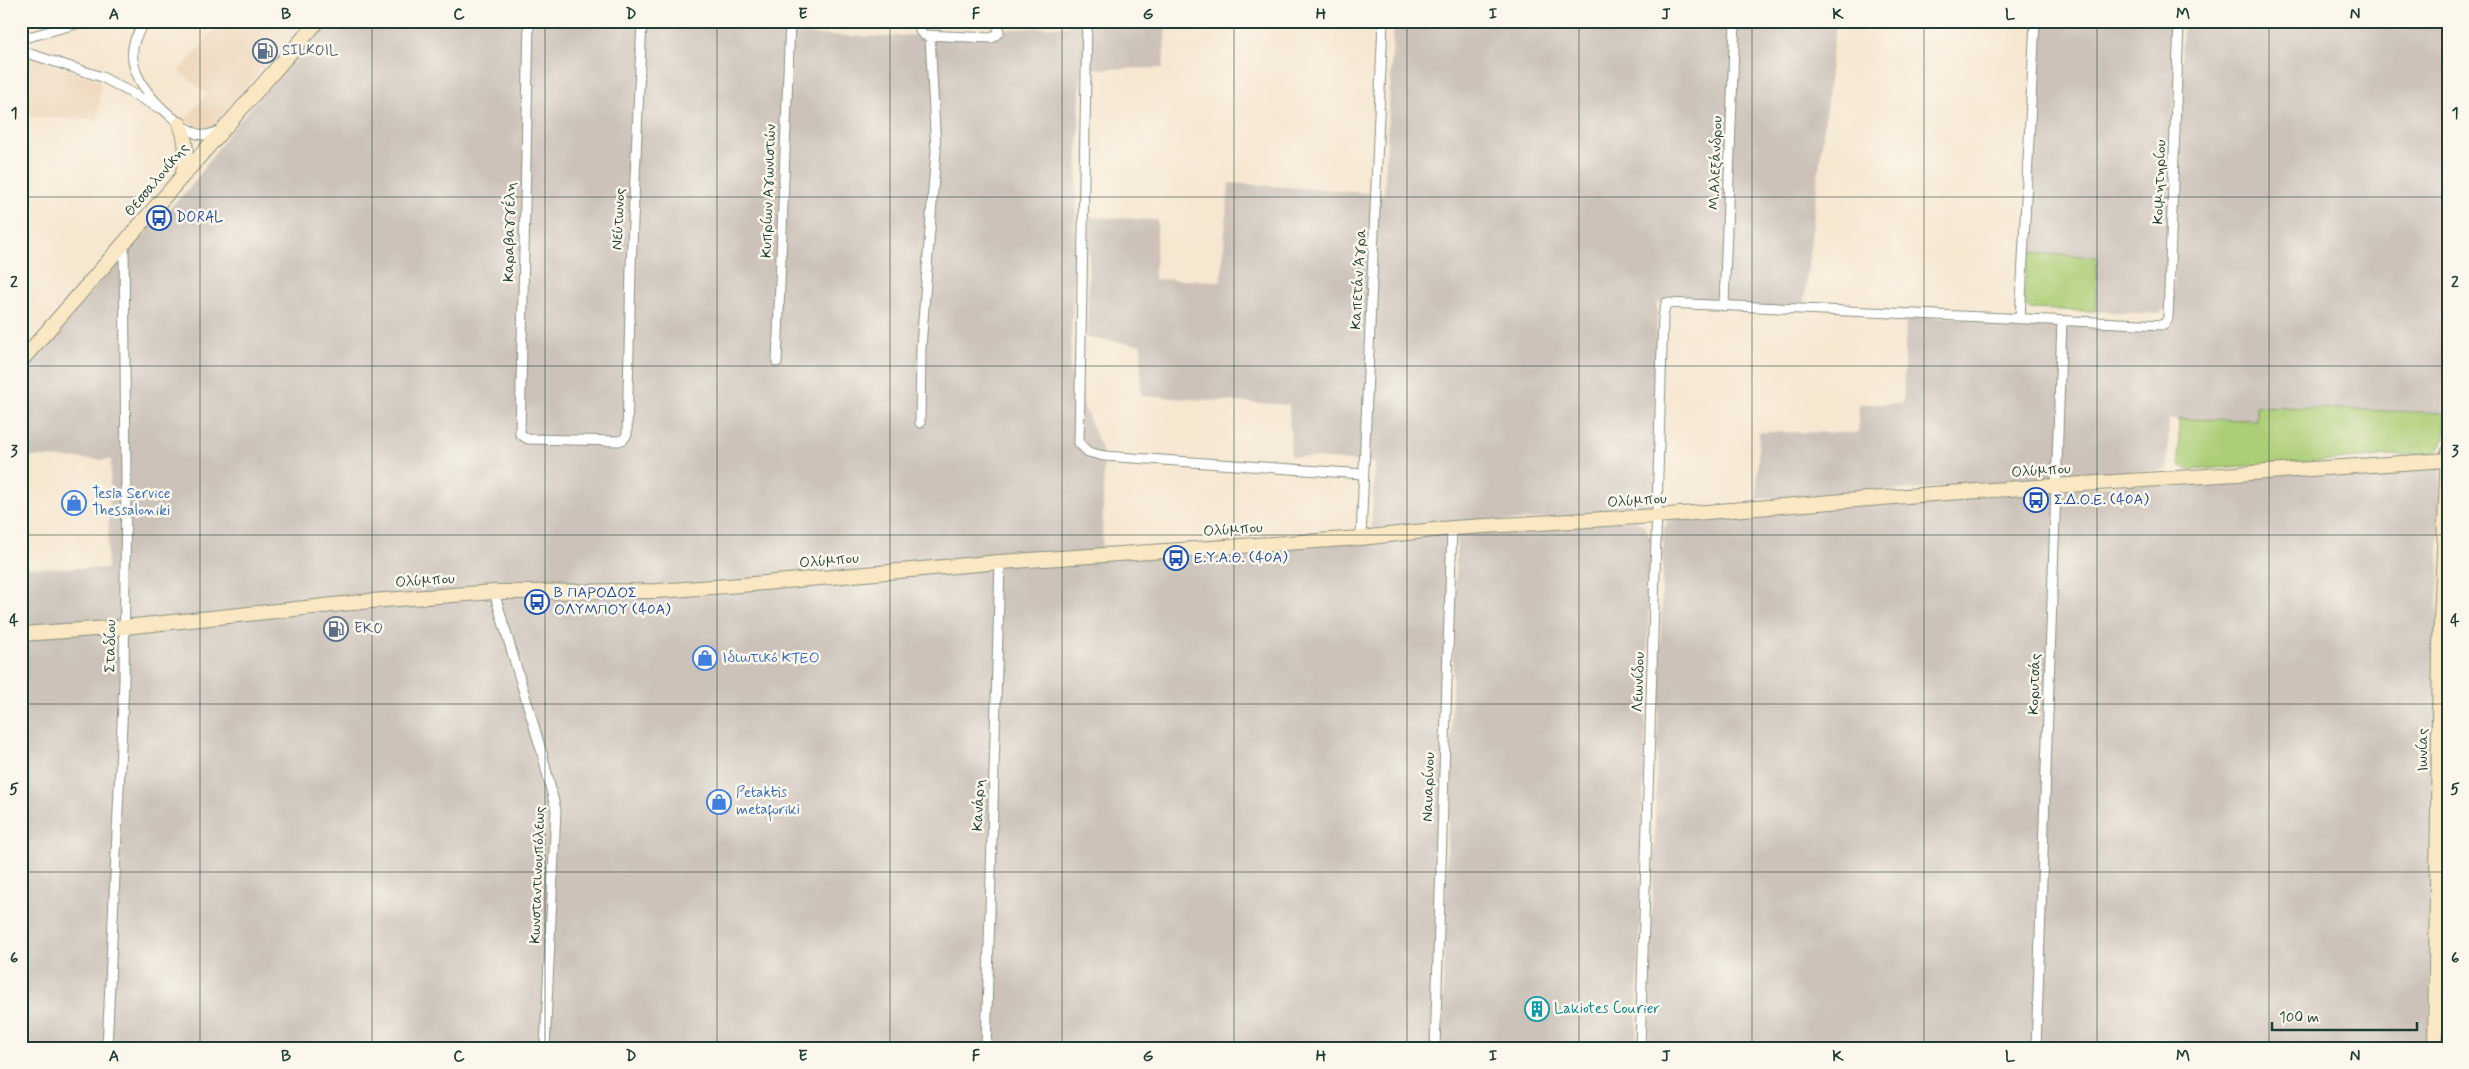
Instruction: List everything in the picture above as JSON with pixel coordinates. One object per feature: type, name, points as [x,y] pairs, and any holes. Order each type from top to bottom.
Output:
[{"type":"street","points":[[21,39],[87,21]]},
{"type":"street","points":[[147,21],[141,28],[134,44],[134,66],[142,86],[180,124],[201,135],[221,130]]},
{"type":"street","name":"Θεσσαλονίκης","points":[[21,361],[318,21]]},
{"type":"street","name":"Καραβαγγέλη","points":[[528,439],[521,436],[520,431],[529,21]]},
{"type":"street","name":"Νεύτωνος","points":[[528,439],[622,441],[626,437],[631,267],[642,21]]},
{"type":"street","name":"Κυπρίων Αγωνιστών","points":[[776,362],[790,21]]},
{"type":"street","points":[[920,21],[922,33],[930,35],[992,38],[999,32],[998,21]]},
{"type":"street","points":[[1087,21],[1078,436],[1083,448],[1088,452],[1104,456],[1363,474]]},
{"type":"street","name":"Καπετάν Άγρα","points":[[1361,538],[1384,21]]},
{"type":"street","name":"Μ.Αλεξάνδρου","points":[[1724,306],[1735,21]]},
{"type":"street","points":[[2020,319],[2035,21]]},
{"type":"street","name":"Κοιμητηρίου","points":[[2062,321],[2164,325],[2168,318],[2179,21]]},
{"type":"street","points":[[920,423],[921,347],[936,151],[930,35]]},
{"type":"street","points":[[21,51],[102,77],[165,111]]},
{"type":"street","points":[[180,124],[186,140],[187,156],[182,176]]},
{"type":"street","name":"Σταδίου","points":[[107,1048],[125,628],[124,244]]},
{"type":"street","name":"Λεωνίδου","points":[[1640,1048],[1663,316],[1666,303],[1724,306]]},
{"type":"street","points":[[1724,306],[2062,321]]},
{"type":"street","name":"Κορυτσάς","points":[[2036,1048],[2062,321]]},
{"type":"street","name":"Ιωνίας","points":[[2435,1048],[2440,644],[2448,454]]},
{"type":"street","name":"Ολύμπου","points":[[21,634],[125,628],[302,607],[494,592],[657,591],[1000,562],[1361,538],[1452,528],[1656,516],[2055,486],[2448,460]]},
{"type":"street","name":"Ναυαρίνου","points":[[1435,1048],[1452,528]]},
{"type":"street","name":"Κανάρη","points":[[986,1048],[1000,562]]},
{"type":"street","name":"Κωνσταντινουπόλεως","points":[[494,592],[542,753],[556,810],[545,1048]]},
{"type":"shaded area","points":[[223,21],[303,21],[212,126],[204,128],[195,126],[186,120],[206,94],[179,71]]},
{"type":"shaded area","points":[[326,21],[698,21],[765,33],[882,37],[1067,26],[1080,21],[1166,21],[1163,68],[1081,69],[1070,371],[1104,456],[1102,553],[1452,528],[1437,1048],[21,1048],[21,567],[107,569],[111,460],[21,456],[21,372],[112,268],[193,184],[229,133]]},
{"type":"shaded area","points":[[1394,21],[1836,21],[1803,309],[1657,302],[1654,511],[1371,530],[1375,463],[1291,456],[1289,405],[1141,396],[1141,345],[1087,338],[1090,217],[1158,220],[1154,279],[1221,281],[1229,183],[1384,194]]},
{"type":"shaded area","points":[[2039,21],[2178,21],[2165,306],[2160,314],[2095,311],[2097,257],[2027,253]]},
{"type":"shaded area","points":[[2183,21],[2448,21],[2448,301],[2443,413],[2257,406],[2256,420],[2169,419],[2167,469],[2164,470],[2054,477],[2054,481],[1757,499],[1759,432],[1858,433],[1859,404],[1903,404],[1906,316],[2172,327]]},
{"type":"shaded area","points":[[32,58],[100,81],[99,120],[21,116],[21,59]]},
{"type":"shaded area","points":[[2425,463],[2441,467],[2430,1048],[1648,1048],[1664,528],[1668,521],[1675,518]]},
{"type":"shaded area","points":[[1634,520],[1644,525],[1651,538],[1636,1048],[1441,1048],[1457,535],[1463,530]]},
{"type":"green space","points":[[2027,253],[2097,257],[2095,311],[2030,309],[2024,300]]},
{"type":"green space","points":[[2256,406],[2443,413],[2446,429],[2442,446],[2434,453],[2188,470],[2179,465],[2179,419],[2256,420]]},
{"type":"place","name":"SILKOIL","points":[[265,51]]},
{"type":"place","name":"DORAL","points":[[159,218]]},
{"type":"place","name":"Σ.Δ.Ο.Ε. (40Α)","points":[[2036,500]]},
{"type":"place","name":"Tesla Service Thessaloniki","points":[[74,503]]},
{"type":"place","name":"Ε.Υ.Α.Θ. (40Α)","points":[[1176,558]]},
{"type":"place","name":"Β ΠΑΡΟΔΟΣ ΟΛΥΜΠΟΥ (40Α)","points":[[537,602]]},
{"type":"place","name":"EKO","points":[[336,629]]},
{"type":"place","name":"Ιδιωτικό ΚΤΕΟ","points":[[705,658]]},
{"type":"place","name":"Petaktis metaforiki","points":[[719,802]]},
{"type":"place","name":"Lakiotes Courier","points":[[1537,1009]]}]
